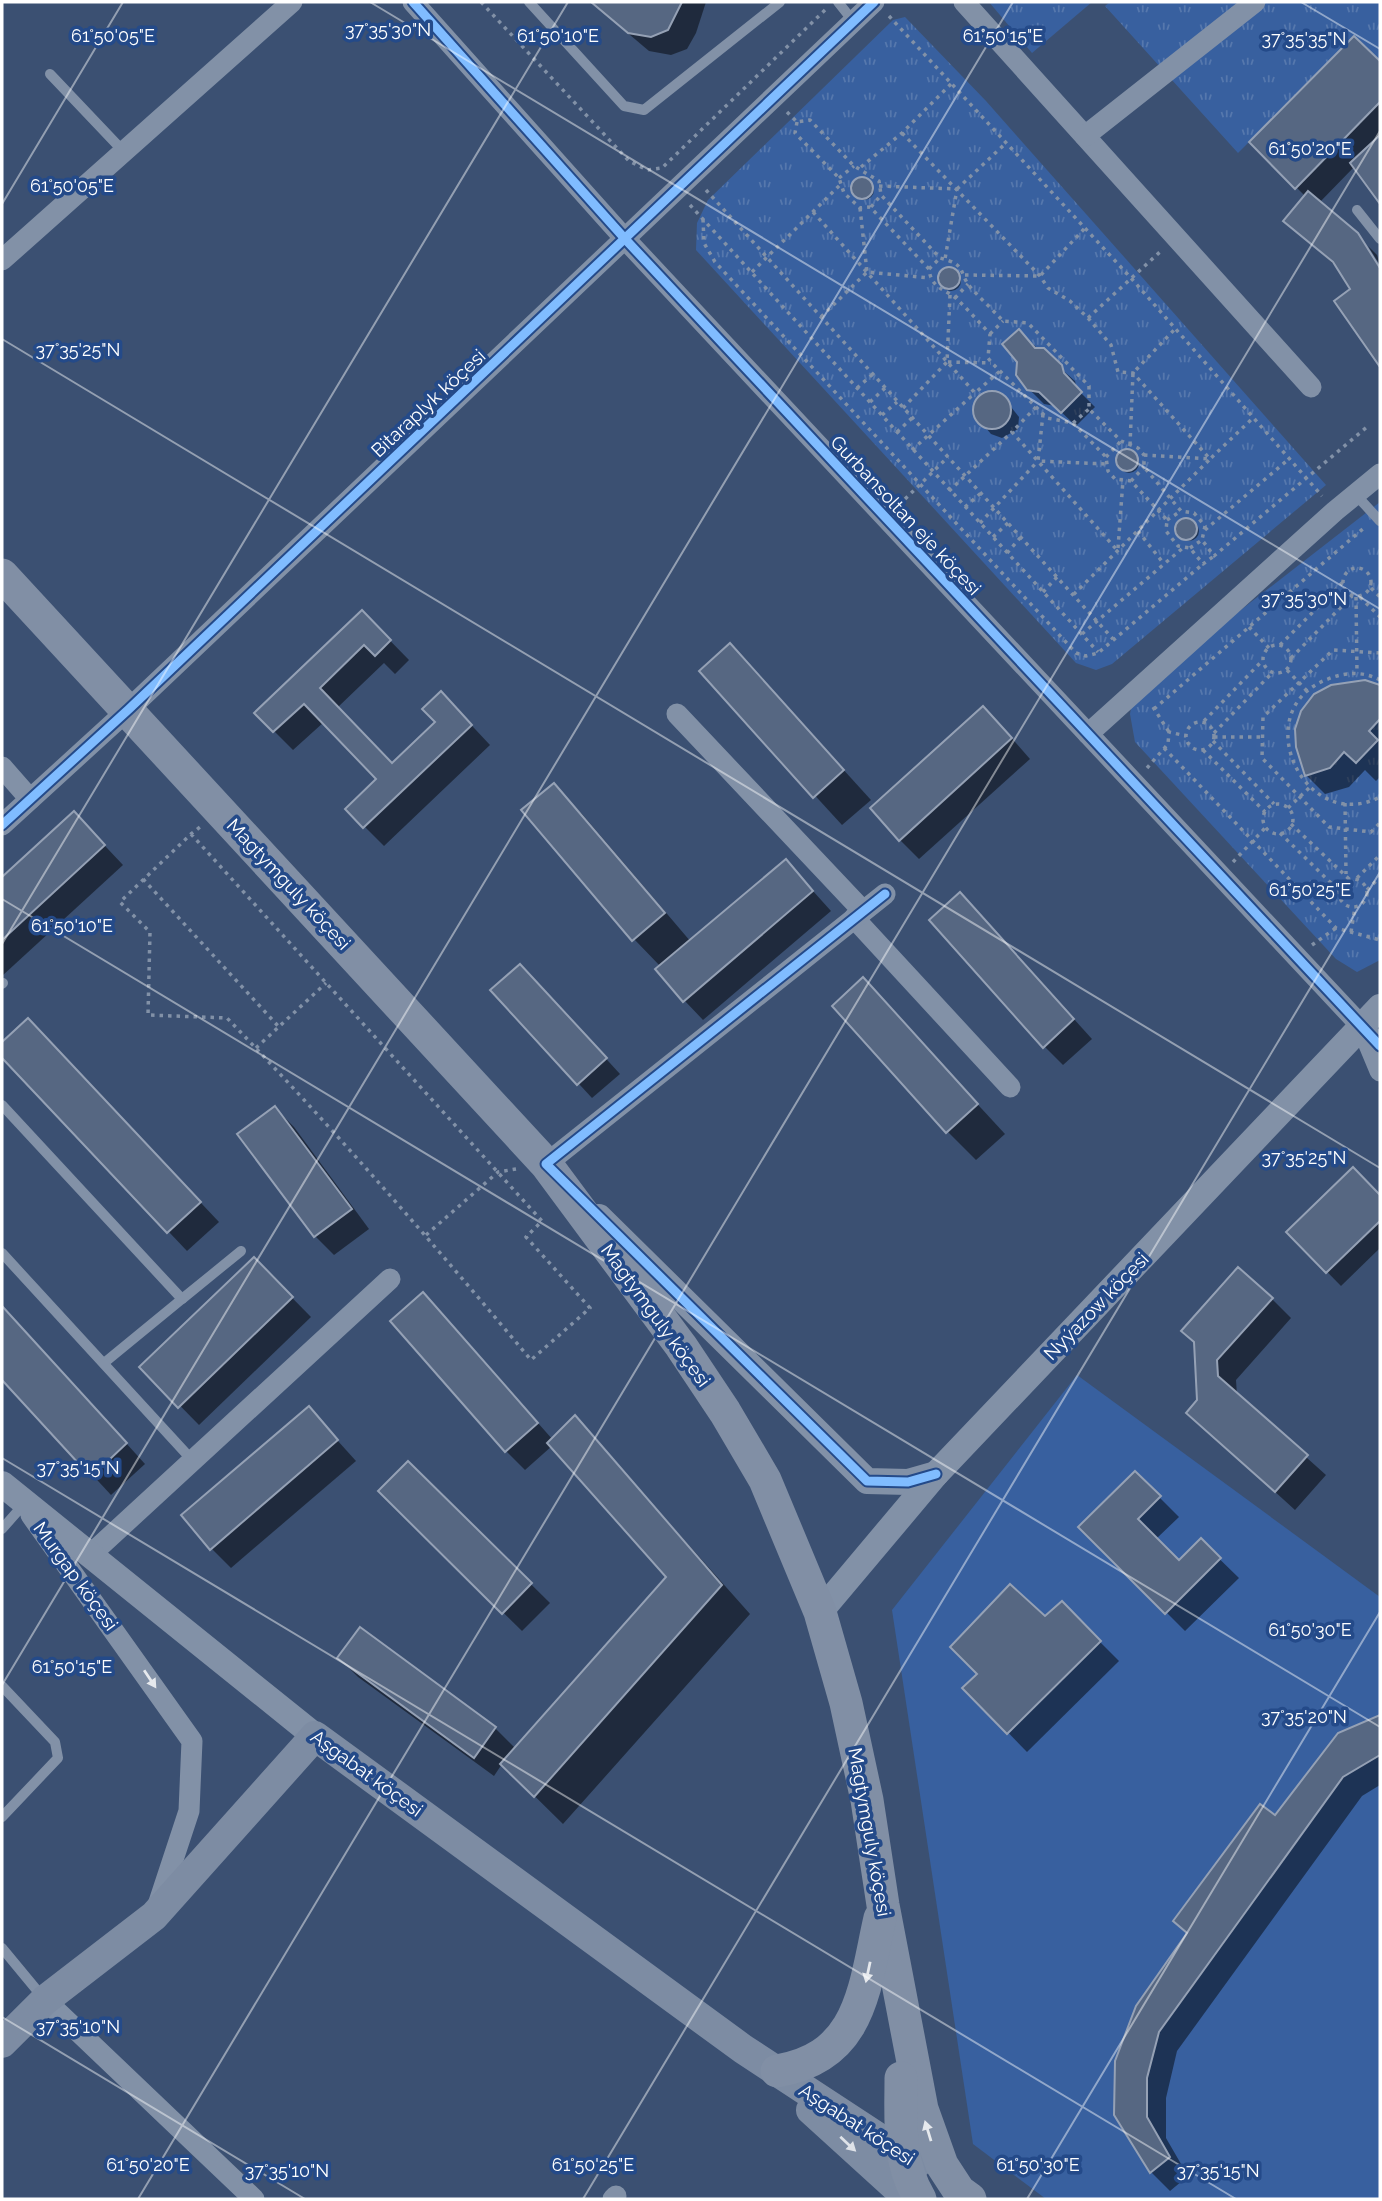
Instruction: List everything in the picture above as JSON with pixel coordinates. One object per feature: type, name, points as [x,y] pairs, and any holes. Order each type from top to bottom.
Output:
[{"type":"main road","name":"Magtymguly köçesi","points":[[2,575],[129,709],[545,1164],[681,1346],[725,1412],[765,1480],[820,1612],[846,1703],[867,1800],[883,1905],[927,2129],[942,2165],[965,2195]]},
{"type":"main road","points":[[2,2043],[45,2000],[154,1916],[315,1736]]},
{"type":"main road","name":"Aşgabat köçesi","points":[[315,1736],[743,2049],[777,2071],[903,2185]]},
{"type":"main road","points":[[777,2071],[801,2067],[816,2059],[846,2031],[860,2010],[883,1905]]},
{"type":"main road","name":"Magtymguly köçesi","points":[[901,1998],[903,2185]]},
{"type":"main road","name":"Aşgabat köçesi","points":[[743,2049],[903,2185],[965,2195]]},
{"type":"street","points":[[2,260],[292,2]]},
{"type":"street","name":"Gurbansoltan eje köçesi","points":[[413,2],[626,240],[1380,1046]]},
{"type":"street","name":"Bitaraplyk köçesi","points":[[2,825],[129,709],[626,240],[874,2]]},
{"type":"street","points":[[964,2],[1311,387]]},
{"type":"street","points":[[1085,136],[1255,2]]},
{"type":"street","points":[[1087,734],[1335,511],[1380,474]]},
{"type":"street","points":[[677,714],[859,914],[1010,1087]]},
{"type":"street","points":[[2,767],[30,799]]},
{"type":"street","points":[[885,894],[545,1164],[867,1482],[908,1482],[936,1474]]},
{"type":"street","name":"Nyýazow köçesi","points":[[820,1612],[936,1474],[1380,1007]]},
{"type":"street","name":"Gurbansoltan eje köçesi","points":[[1361,1027],[1380,1070]]},
{"type":"street","points":[[89,1556],[390,1279]]},
{"type":"street","name":"Aşgabat köçesi","points":[[2,1484],[315,1736]]},
{"type":"street","name":"Murgap köçesi","points":[[24,1504],[192,1741],[189,1811],[154,1916]]},
{"type":"street","points":[[45,2000],[254,2199]]},
{"type":"lane","points":[[529,2],[624,106],[644,110],[780,2]]},
{"type":"lane","points":[[836,2],[853,21]]},
{"type":"lane","points":[[50,74],[125,153]]},
{"type":"lane","points":[[1357,210],[1380,239]]},
{"type":"lane","points":[[1356,495],[1378,519]]},
{"type":"lane","points":[[2,1105],[182,1299]]},
{"type":"lane","points":[[104,1363],[241,1251]]},
{"type":"lane","points":[[2,1253],[193,1461]]},
{"type":"lane","points":[[2,1529],[24,1504]]},
{"type":"lane","points":[[2,1686],[55,1742],[58,1758],[2,1816]]},
{"type":"lane","points":[[2,1948],[45,2000]]},
{"type":"path","points":[[756,77],[836,2]]},
{"type":"path","points":[[893,20],[1131,278],[1335,511]]},
{"type":"path","points":[[860,168],[902,133],[952,83]]},
{"type":"path","points":[[774,97],[797,122]]},
{"type":"path","points":[[797,122],[810,120],[854,166],[879,181],[881,195],[942,259],[953,261],[965,275],[968,284],[1003,321],[1028,323],[1089,386],[1089,409],[1121,441],[1144,455],[1210,459]]},
{"type":"path","points":[[797,122],[795,133],[839,178],[844,193],[860,208],[867,272]]},
{"type":"path","points":[[902,133],[1040,276],[1048,288],[1070,301],[1088,318],[1111,345],[1118,372],[1133,373],[1210,459]]},
{"type":"path","points":[[929,269],[942,259],[957,189],[1007,142]]},
{"type":"path","points":[[839,178],[854,166]]},
{"type":"path","points":[[685,183],[703,219],[1098,653]]},
{"type":"path","points":[[685,183],[767,258],[1113,639]]},
{"type":"path","points":[[751,272],[841,184]]},
{"type":"path","points":[[879,186],[957,189]]},
{"type":"path","points":[[860,208],[870,207],[881,195]]},
{"type":"path","points":[[870,207],[929,269],[930,278],[942,293],[955,298],[990,334]]},
{"type":"path","points":[[813,212],[975,393]]},
{"type":"path","points":[[703,219],[704,243],[715,262],[1076,653],[1086,656],[1098,653],[1367,427]]},
{"type":"path","points":[[965,275],[1040,276],[1085,228]]},
{"type":"path","points":[[1088,318],[1176,237]]},
{"type":"path","points":[[821,317],[867,272],[930,278]]},
{"type":"path","points":[[955,298],[968,284]]},
{"type":"path","points":[[903,408],[947,362],[950,295]]},
{"type":"path","points":[[1003,321],[990,334],[988,358],[1047,418],[1073,423],[1107,457]]},
{"type":"path","points":[[1130,445],[1133,373],[1175,329]]},
{"type":"path","points":[[947,362],[992,363]]},
{"type":"path","points":[[912,450],[1000,371]]},
{"type":"path","points":[[857,388],[873,374]]},
{"type":"path","points":[[870,402],[885,388]]},
{"type":"path","points":[[882,415],[897,402]]},
{"type":"path","points":[[949,491],[1036,407]]},
{"type":"path","points":[[1073,423],[1089,409]]},
{"type":"path","points":[[980,523],[1038,461],[1043,414]]},
{"type":"path","points":[[1073,595],[1254,417]]},
{"type":"path","points":[[897,432],[912,418]]},
{"type":"path","points":[[1012,432],[1117,550]]},
{"type":"path","points":[[1121,441],[1107,457],[1108,471],[1115,479],[1131,481],[1167,520],[1166,531],[1178,546],[1190,548],[1203,564]]},
{"type":"path","points":[[1144,455],[1144,467],[1171,500],[1181,511],[1194,513],[1205,526],[1202,540],[1214,556]]},
{"type":"path","points":[[885,519],[948,457]]},
{"type":"path","points":[[1203,531],[1291,458]]},
{"type":"path","points":[[1038,461],[1107,464]]},
{"type":"path","points":[[1131,481],[1144,467]]},
{"type":"path","points":[[1117,550],[1123,480]]},
{"type":"path","points":[[965,507],[981,493]]},
{"type":"path","points":[[1167,520],[1181,511]]},
{"type":"path","points":[[1154,709],[1378,519]]},
{"type":"path","points":[[993,537],[1008,523]]},
{"type":"path","points":[[1138,531],[1164,564]]},
{"type":"path","points":[[1007,553],[1021,537]]},
{"type":"path","points":[[1190,548],[1202,540]]},
{"type":"path","points":[[1081,635],[1184,547]]},
{"type":"path","points":[[1269,648],[1280,645],[1343,582],[1346,573],[1360,568],[1371,578],[1371,588],[1380,597]]},
{"type":"path","points":[[1043,592],[1057,577]]},
{"type":"path","points":[[1343,582],[1345,590],[1380,617]]},
{"type":"path","points":[[1286,669],[1291,658],[1356,597],[1371,588]]},
{"type":"path","points":[[1356,597],[1357,673]]},
{"type":"path","points":[[1249,627],[1269,648]]},
{"type":"path","points":[[1280,645],[1291,658]]},
{"type":"path","points":[[1186,736],[1191,725],[1204,722],[1264,660],[1269,648]]},
{"type":"path","points":[[1380,653],[1333,650],[1263,717],[1262,737],[1262,758],[1329,827],[1371,832],[1380,823]]},
{"type":"path","points":[[1264,660],[1273,672]]},
{"type":"path","points":[[1286,669],[1307,691]]},
{"type":"path","points":[[1203,750],[1273,672],[1286,669]]},
{"type":"path","points":[[1374,677],[1380,670]]},
{"type":"path","points":[[1380,680],[1357,673],[1339,674],[1307,691],[1296,705],[1287,740],[1290,757],[1310,787],[1332,800],[1345,803],[1361,803],[1380,797]]},
{"type":"path","points":[[1141,688],[1169,732],[1186,736],[1193,748],[1203,750],[1265,812],[1266,827],[1272,832],[1280,833],[1338,890],[1342,903],[1355,907],[1363,903],[1367,890],[1380,877]]},
{"type":"path","points":[[1204,722],[1214,737],[1274,804],[1288,808],[1292,816],[1291,824],[1280,833]]},
{"type":"path","points":[[1133,783],[1164,748],[1169,732]]},
{"type":"path","points":[[1214,737],[1262,737]]},
{"type":"path","points":[[1164,748],[1336,928],[1380,940]]},
{"type":"path","points":[[1288,808],[1310,787]]},
{"type":"path","points":[[1338,890],[1348,877],[1345,803]]},
{"type":"path","points":[[1265,812],[1274,804]]},
{"type":"path","points":[[191,834],[542,1221],[526,1237],[590,1308],[531,1360],[426,1235],[227,1018],[148,1015],[150,932],[120,902],[191,834],[221,810]]},
{"type":"path","points":[[1291,824],[1348,877],[1356,879],[1367,890]]},
{"type":"path","points":[[1220,877],[1266,827]]},
{"type":"path","points":[[1356,879],[1380,855]]},
{"type":"path","points":[[143,879],[279,1027]]},
{"type":"path","points":[[1351,933],[1355,907]]},
{"type":"path","points":[[1296,958],[1336,928]]},
{"type":"path","points":[[256,1048],[327,983]]},
{"type":"path","points":[[426,1235],[498,1172],[545,1164]]},
{"type":"green space","points":[[989,2],[1092,2],[1032,53]]},
{"type":"green space","points":[[1110,2],[1380,2],[1380,80],[1354,37],[1238,153],[1105,6]]},
{"type":"green space","points":[[905,17],[986,101],[1326,485],[1112,664],[1096,670],[1076,663],[696,250],[697,223],[708,200],[893,20]]},
{"type":"green space","points":[[1380,502],[1380,960],[1357,972],[1336,959],[1135,742],[1130,714],[1134,693]]},
{"type":"green space","points":[[1077,1375],[1380,1597],[1380,2199],[1046,2199],[973,2144],[892,1610]]},
{"type":"building","points":[[591,2],[682,2],[668,30],[651,37],[628,33]]},
{"type":"building","points":[[1354,36],[1380,61],[1380,102],[1295,189],[1249,142]]},
{"type":"building","points":[[1380,135],[1380,204],[1350,163]]},
{"type":"building","points":[[862,177],[870,180],[873,188],[870,196],[862,199],[854,196],[851,188],[854,180]]},
{"type":"building","points":[[1308,191],[1358,233],[1380,268],[1380,367],[1334,301],[1350,289],[1333,262],[1283,221]]},
{"type":"building","points":[[949,267],[959,274],[960,278],[953,288],[949,289],[939,282],[938,278],[945,268]]},
{"type":"building","points":[[1019,329],[1035,348],[1044,348],[1062,365],[1064,373],[1082,392],[1061,413],[1039,392],[1027,390],[1016,375],[1017,362],[1002,344]]},
{"type":"building","points":[[992,391],[1006,396],[1011,410],[1006,424],[992,429],[978,424],[973,410],[978,396]]},
{"type":"building","points":[[1127,449],[1135,452],[1138,460],[1135,468],[1127,471],[1119,468],[1116,460],[1119,452]]},
{"type":"building","points":[[1186,518],[1194,521],[1197,529],[1194,537],[1186,540],[1178,537],[1175,529],[1178,521]]},
{"type":"building","points":[[362,610],[391,640],[375,656],[364,645],[320,688],[392,763],[435,722],[422,709],[441,691],[472,725],[363,828],[345,809],[376,779],[304,704],[273,732],[254,713]]},
{"type":"building","points":[[730,643],[844,770],[813,798],[699,671]]},
{"type":"building","points":[[1365,680],[1380,685],[1380,719],[1369,731],[1378,740],[1356,763],[1344,752],[1330,768],[1305,776],[1296,747],[1295,729],[1301,711],[1314,694],[1331,685]]},
{"type":"building","points":[[983,706],[1012,738],[899,841],[870,808]]},
{"type":"building","points":[[554,783],[665,913],[632,941],[521,810]]},
{"type":"building","points":[[74,811],[105,845],[2,940],[2,877]]},
{"type":"building","points":[[786,859],[813,891],[683,1002],[655,969]]},
{"type":"building","points":[[960,892],[1074,1019],[1043,1048],[929,920]]},
{"type":"building","points":[[520,964],[607,1058],[577,1085],[490,990]]},
{"type":"building","points":[[863,977],[978,1104],[946,1133],[832,1006]]},
{"type":"building","points":[[28,1018],[201,1202],[167,1233],[2,1058],[2,1042]]},
{"type":"building","points":[[275,1106],[352,1209],[314,1237],[237,1134]]},
{"type":"building","points":[[1353,1167],[1380,1195],[1380,1221],[1326,1273],[1286,1232]]},
{"type":"building","points":[[254,1257],[293,1297],[178,1408],[139,1367]]},
{"type":"building","points":[[1238,1267],[1273,1298],[1217,1360],[1218,1376],[1308,1455],[1275,1492],[1186,1413],[1197,1400],[1194,1342],[1181,1331]]},
{"type":"building","points":[[423,1292],[538,1423],[505,1452],[390,1321]]},
{"type":"building","points":[[2,1306],[127,1443],[91,1477],[2,1380]]},
{"type":"building","points":[[309,1406],[338,1440],[210,1550],[181,1515]]},
{"type":"building","points":[[575,1415],[722,1585],[534,1797],[500,1764],[666,1577],[547,1443]]},
{"type":"building","points":[[408,1461],[532,1583],[502,1614],[378,1491]]},
{"type":"building","points":[[1135,1471],[1161,1496],[1138,1519],[1179,1560],[1201,1538],[1221,1558],[1165,1614],[1078,1527]]},
{"type":"building","points":[[1010,1584],[1045,1616],[1062,1601],[1101,1641],[1007,1734],[962,1688],[977,1674],[950,1647]]},
{"type":"building","points":[[360,1627],[496,1727],[474,1758],[337,1658]]},
{"type":"building","points":[[1380,1715],[1380,1755],[1343,1777],[1159,2032],[1147,2078],[1147,2117],[1170,2157],[1150,2173],[1114,2115],[1115,2061],[1136,2006],[1187,1933],[1173,1921],[1260,1804],[1275,1815],[1338,1733]]},
{"type":"cycle path","points":[[413,2],[626,240],[1380,1046]]},
{"type":"cycle path","points":[[2,825],[129,709],[874,2]]},
{"type":"cycle path","points":[[885,894],[546,1164],[867,1481],[908,1482],[936,1474]]}]
